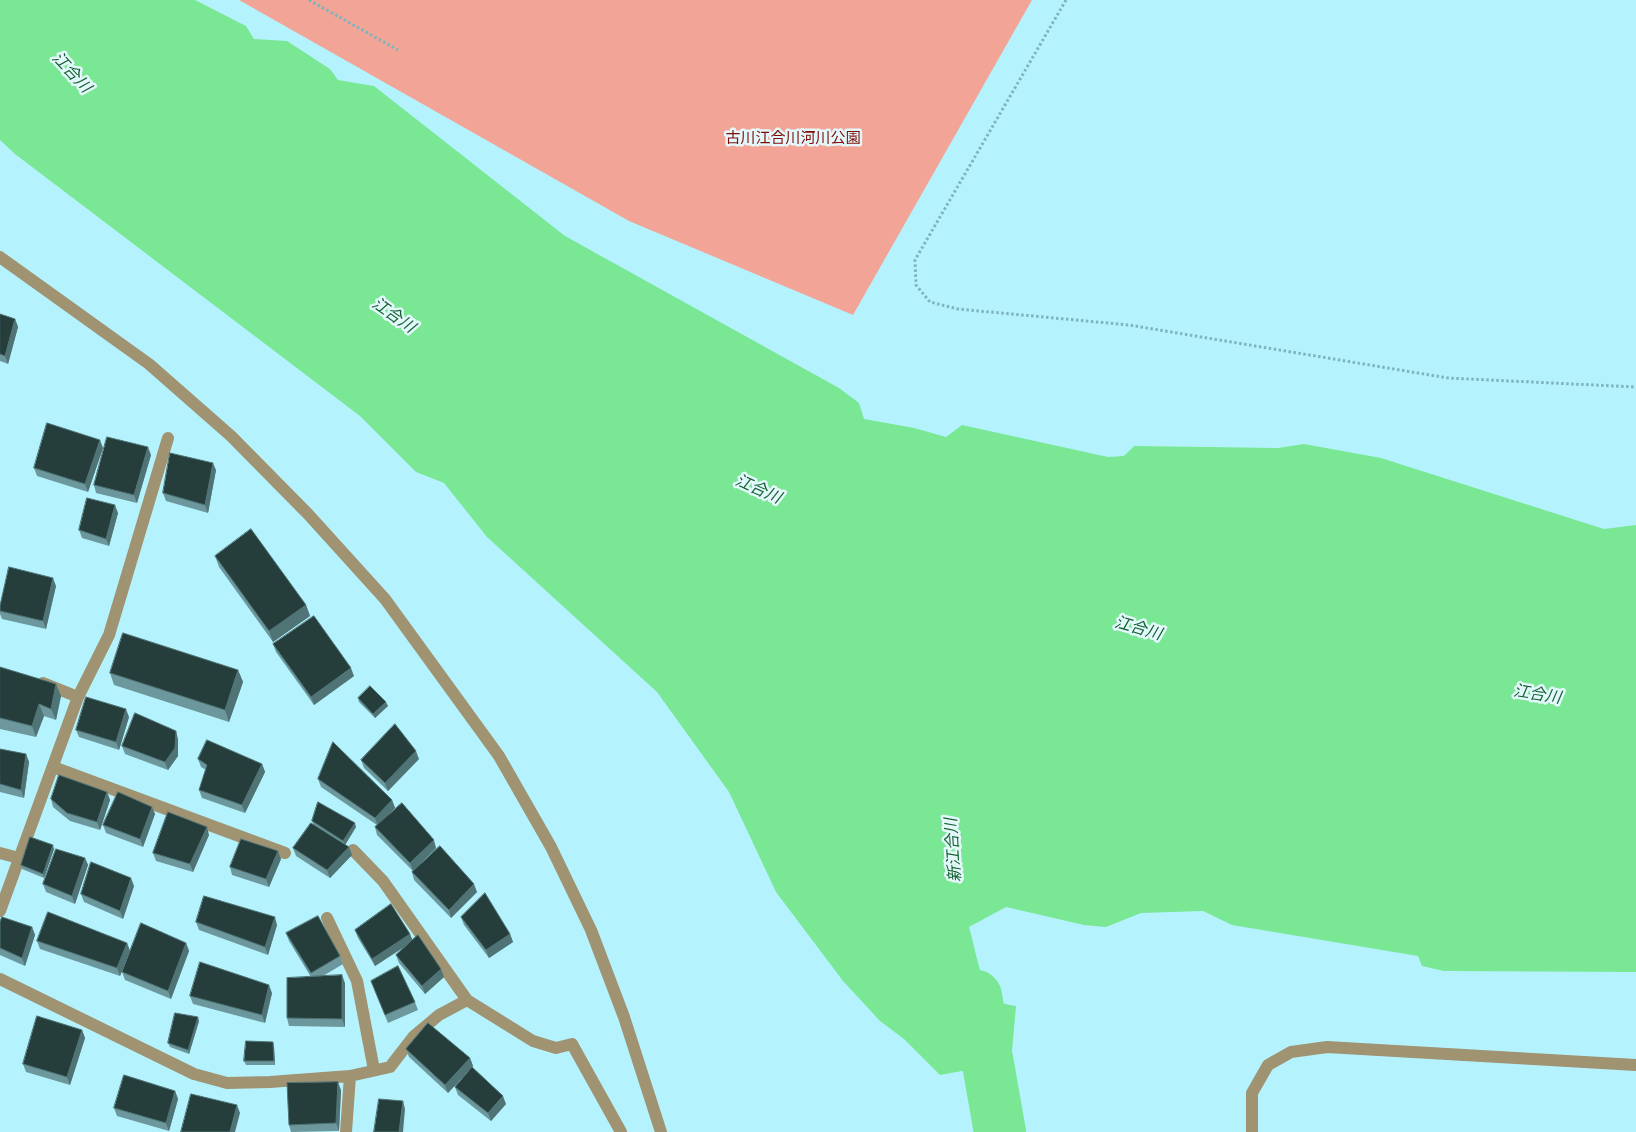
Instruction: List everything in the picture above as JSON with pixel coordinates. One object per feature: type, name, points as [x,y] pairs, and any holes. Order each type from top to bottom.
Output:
[{"type":"street","points":[[0,257],[149,364],[231,436],[308,514],[385,599],[499,756],[551,847],[591,930],[624,1016],[661,1132]]},
{"type":"street","points":[[0,911],[78,697],[109,636],[168,438]]},
{"type":"street","points":[[30,677],[78,697]]},
{"type":"street","points":[[53,767],[285,853]]},
{"type":"street","points":[[353,850],[383,881],[467,1000],[534,1041],[556,1048],[572,1044],[621,1132]]},
{"type":"street","points":[[0,853],[20,858]]},
{"type":"street","points":[[327,918],[357,981],[374,1070]]},
{"type":"street","points":[[0,979],[194,1074],[227,1083],[350,1076],[390,1067],[414,1036],[439,1015],[467,1000]]},
{"type":"street","points":[[1252,1132],[1252,1092],[1268,1065],[1291,1052],[1327,1047],[1636,1065]]},
{"type":"street","points":[[346,1132],[350,1076]]},
{"type":"path","points":[[308,0],[398,50]]},
{"type":"path","points":[[1066,0],[915,260],[916,285],[930,302],[958,309],[1129,325],[1448,378],[1636,387]]},
{"type":"green space","name":"古川江合川河川公園","points":[[239,0],[1032,0],[853,315],[629,221]]},
{"type":"water","name":"江合川","points":[[0,0],[195,0],[246,26],[254,39],[287,41],[330,69],[338,80],[374,86],[565,236],[839,388],[859,403],[864,419],[914,428],[946,437],[962,425],[1108,457],[1124,456],[1134,446],[1278,448],[1304,444],[1381,458],[1604,529],[1636,525],[1636,972],[1444,971],[1422,966],[1418,956],[1232,925],[1203,911],[1141,913],[1106,927],[1084,925],[1006,907],[969,927],[978,964],[989,992],[999,1001],[1016,1006],[1011,1062],[940,1075],[904,1039],[880,1021],[843,981],[776,892],[729,792],[657,692],[487,537],[444,483],[416,472],[360,416],[15,154],[0,140]]},
{"type":"building","points":[[0,314],[15,319],[5,356],[0,354]]},
{"type":"building","points":[[47,423],[100,440],[85,484],[34,468]]},
{"type":"building","points":[[107,437],[148,447],[134,495],[94,485]]},
{"type":"building","points":[[170,453],[213,463],[205,505],[163,493]]},
{"type":"building","points":[[87,498],[115,505],[106,539],[79,530]]},
{"type":"building","points":[[251,529],[306,605],[269,631],[215,556]]},
{"type":"building","points":[[9,567],[53,578],[43,621],[0,611]]},
{"type":"building","points":[[314,616],[351,668],[311,697],[273,644]]},
{"type":"building","points":[[123,633],[238,670],[225,710],[110,673]]},
{"type":"building","points":[[0,667],[56,684],[51,709],[39,704],[32,726],[0,718]]},
{"type":"building","points":[[370,686],[386,702],[373,714],[358,698]]},
{"type":"building","points":[[86,697],[126,709],[116,742],[76,730]]},
{"type":"building","points":[[135,713],[176,731],[175,748],[165,762],[122,746]]},
{"type":"building","points":[[395,724],[416,751],[385,783],[361,760]]},
{"type":"building","points":[[207,740],[262,764],[242,805],[199,790],[207,765],[198,759]]},
{"type":"building","points":[[333,742],[392,800],[375,818],[318,779]]},
{"type":"building","points":[[0,749],[26,754],[21,790],[0,784]]},
{"type":"building","points":[[59,775],[107,792],[97,822],[67,813],[51,799]]},
{"type":"building","points":[[118,792],[152,807],[140,839],[103,825]]},
{"type":"building","points":[[318,802],[355,823],[343,841],[312,821]]},
{"type":"building","points":[[402,803],[434,840],[410,863],[375,827]]},
{"type":"building","points":[[168,812],[207,827],[190,864],[153,853]]},
{"type":"building","points":[[311,823],[349,847],[327,870],[293,848]]},
{"type":"building","points":[[30,837],[53,845],[43,874],[21,865]]},
{"type":"building","points":[[241,839],[278,851],[266,879],[230,867]]},
{"type":"building","points":[[440,846],[474,884],[449,910],[412,872]]},
{"type":"building","points":[[56,849],[85,858],[72,896],[43,884]]},
{"type":"building","points":[[91,862],[131,878],[120,911],[81,894]]},
{"type":"building","points":[[485,893],[510,934],[486,950],[461,917]]},
{"type":"building","points":[[204,896],[275,917],[265,947],[196,922]]},
{"type":"building","points":[[391,904],[410,934],[372,959],[355,930]]},
{"type":"building","points":[[48,912],[127,943],[117,968],[37,941]]},
{"type":"building","points":[[318,916],[340,956],[311,973],[286,933]]},
{"type":"building","points":[[2,917],[32,927],[22,958],[0,948],[0,922]]},
{"type":"building","points":[[141,923],[186,943],[168,991],[122,972]]},
{"type":"building","points":[[418,935],[441,969],[422,986],[396,955]]},
{"type":"building","points":[[200,962],[269,985],[262,1015],[190,996]]},
{"type":"building","points":[[398,966],[415,1002],[385,1015],[371,981]]},
{"type":"building","points":[[342,975],[342,1019],[287,1018],[287,978]]},
{"type":"building","points":[[175,1013],[198,1017],[188,1050],[168,1043]]},
{"type":"building","points":[[37,1016],[82,1030],[67,1077],[23,1064]]},
{"type":"building","points":[[428,1023],[470,1058],[445,1085],[406,1049]]},
{"type":"building","points":[[246,1041],[273,1042],[274,1061],[244,1061]]},
{"type":"building","points":[[472,1067],[503,1096],[488,1113],[455,1087]]},
{"type":"building","points":[[124,1075],[175,1091],[166,1123],[114,1108]]},
{"type":"building","points":[[338,1082],[336,1123],[289,1125],[287,1083]]},
{"type":"building","points":[[191,1094],[237,1105],[230,1132],[181,1132]]},
{"type":"building","points":[[379,1099],[403,1101],[399,1132],[374,1132]]},
{"type":"waterway","name":"新江合川","points":[[976,996],[1000,1132]]}]
